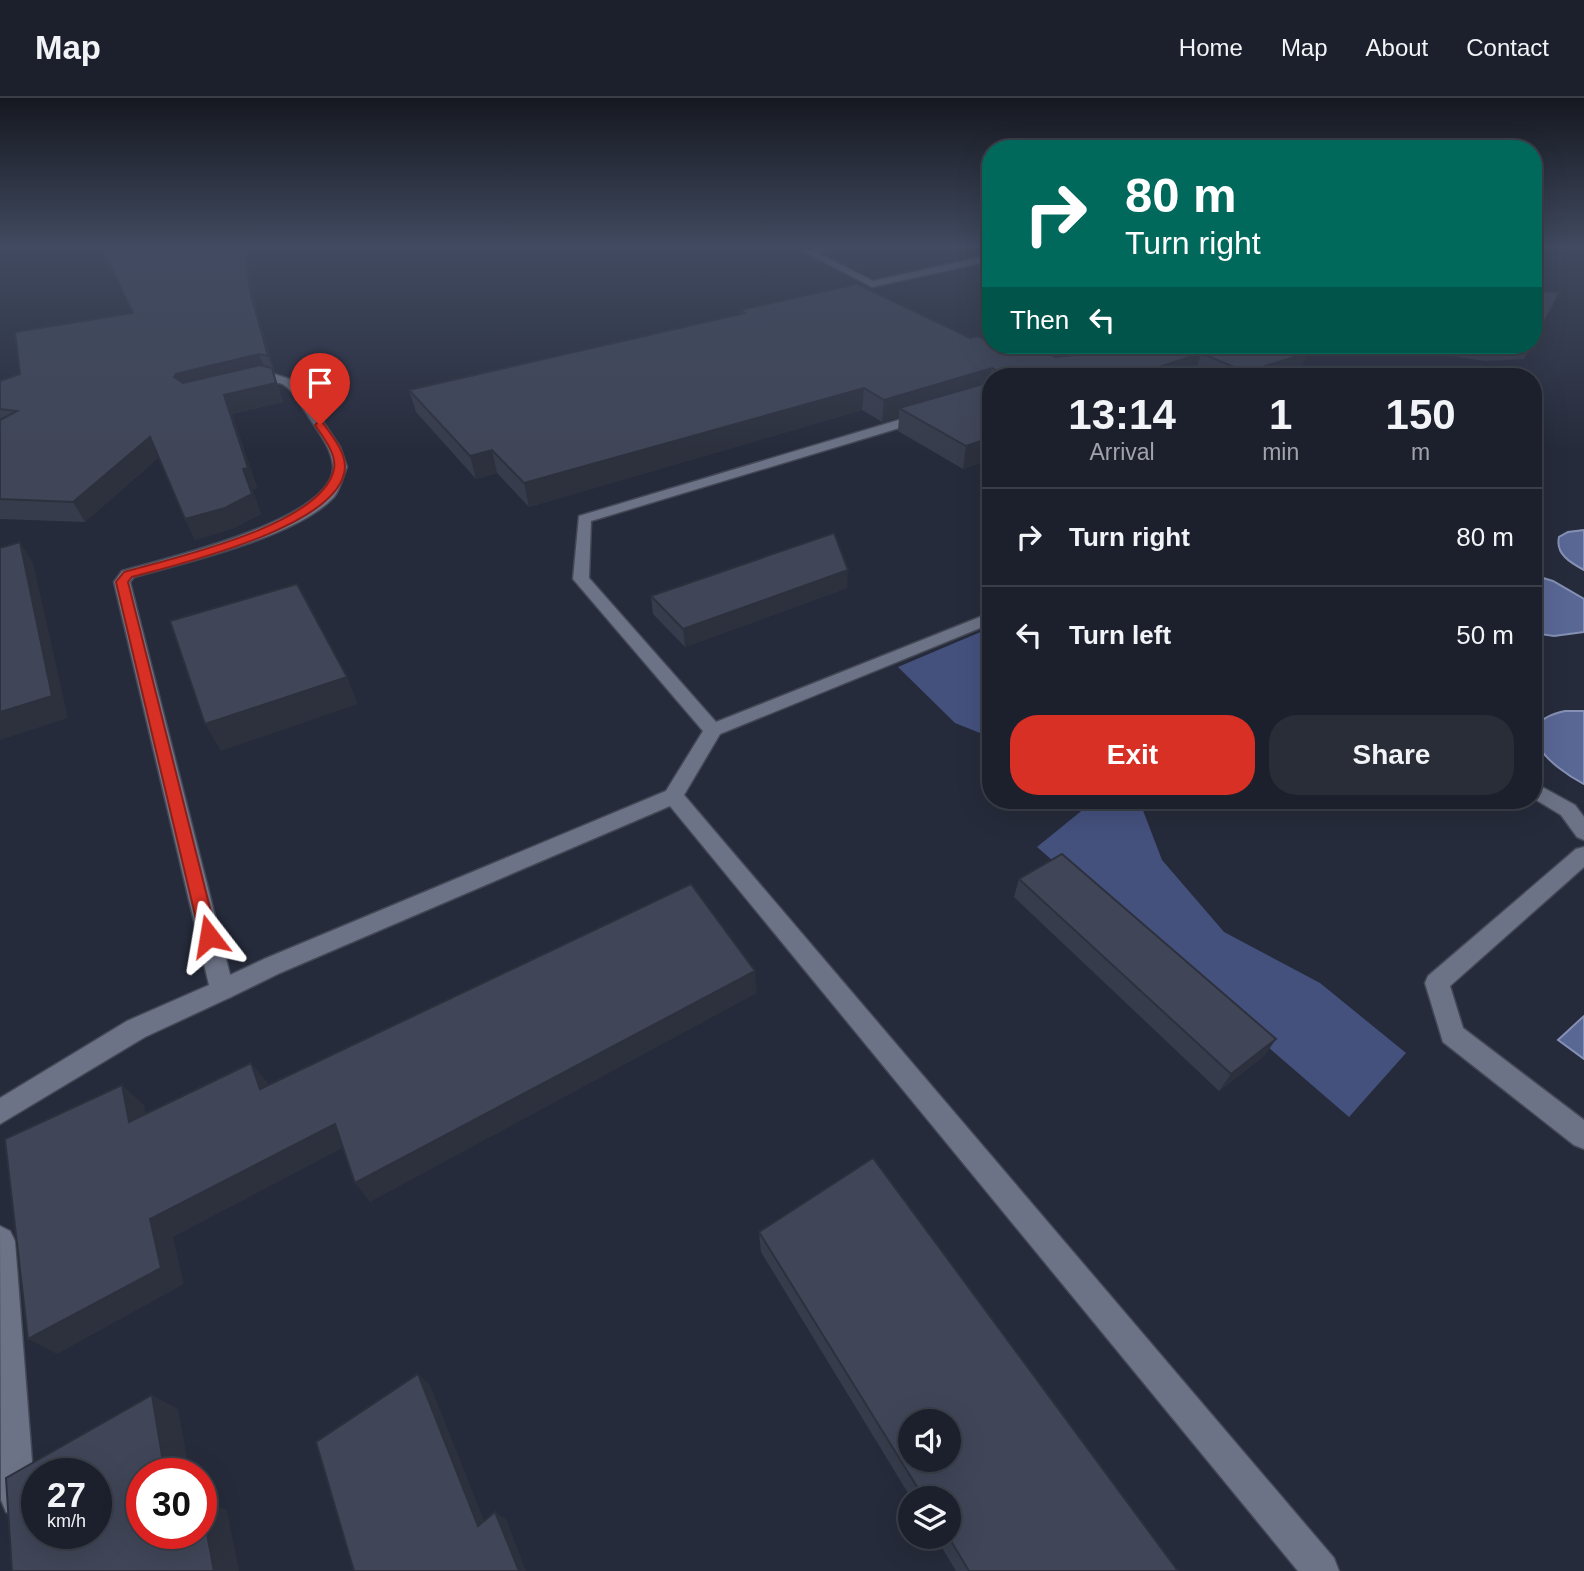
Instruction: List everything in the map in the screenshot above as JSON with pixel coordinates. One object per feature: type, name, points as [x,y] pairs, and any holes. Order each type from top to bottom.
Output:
[{"type":"street","points":[[222,990],[122,582],[128,575],[230,545],[293,519],[328,494],[340,467],[334,447],[292,383],[267,377],[229,386]]},
{"type":"street","points":[[713,730],[581,579],[584,519],[938,412]]},
{"type":"street","points":[[0,1112],[136,1029],[272,966],[673,796],[713,730],[982,621]]},
{"type":"street","points":[[1542,794],[1568,810],[1584,832]]},
{"type":"street","points":[[673,796],[1321,1571]]},
{"type":"street","points":[[1584,855],[1437,983],[1452,1034],[1584,1136]]},
{"type":"street","points":[[0,1241],[20,1530]]},
{"type":"shaded area","points":[[1584,530],[1584,570],[1565,557],[1558,543],[1559,537],[1568,532]]},
{"type":"shaded area","points":[[1542,578],[1584,599],[1584,632],[1554,636],[1542,634]]},
{"type":"shaded area","points":[[982,631],[982,734],[955,723],[898,667]]},
{"type":"shaded area","points":[[1565,711],[1584,711],[1584,784],[1559,768],[1542,751],[1542,722]]},
{"type":"shaded area","points":[[1084,809],[1142,809],[1162,860],[1224,932],[1320,983],[1406,1053],[1349,1117],[1037,847]]},
{"type":"shaded area","points":[[1584,1016],[1584,1059],[1558,1040]]},
{"type":"building","points":[[128,314],[256,314],[268,356],[259,354],[176,374],[174,377],[183,383],[260,365],[272,368],[276,383],[224,395],[248,468],[243,469],[252,494],[225,508],[185,519],[150,437],[73,502],[0,499],[0,420],[17,411],[0,409],[0,381],[20,374],[15,332]]},
{"type":"building","points":[[742,314],[919,314],[970,338],[982,338],[982,354],[1053,354],[1055,357],[1085,354],[1198,354],[1156,368],[982,368],[982,371],[884,400],[864,388],[524,483],[492,450],[470,456],[409,390]]},
{"type":"building","points":[[1542,314],[1548,314],[1542,326]]},
{"type":"building","points":[[1203,354],[1304,354],[1259,368],[1237,368]]},
{"type":"building","points":[[982,384],[982,441],[966,446],[899,408]]},
{"type":"building","points":[[834,533],[848,570],[683,629],[651,596]]},
{"type":"building","points":[[20,542],[52,696],[0,712],[0,548]]},
{"type":"building","points":[[297,584],[347,677],[205,724],[170,621]]},
{"type":"building","points":[[1062,854],[1276,1039],[1231,1074],[1019,879]]},
{"type":"building","points":[[691,884],[755,971],[355,1183],[335,1124],[150,1219],[161,1268],[28,1339],[5,1139],[122,1085],[129,1122],[251,1063],[260,1089]]},
{"type":"building","points":[[873,1158],[1178,1571],[969,1571],[956,1549],[961,1549],[961,1486],[917,1486],[908,1472],[961,1472],[961,1409],[898,1409],[898,1456],[759,1232]]},
{"type":"building","points":[[418,1374],[478,1526],[495,1512],[519,1571],[354,1571],[316,1442]]},
{"type":"building","points":[[152,1395],[162,1458],[126,1458],[126,1549],[210,1549],[214,1571],[12,1571],[6,1478],[21,1469],[21,1549],[112,1549],[112,1458],[41,1458]]},
{"type":"route","points":[[209,936],[122,582],[128,575],[230,545],[293,519],[328,494],[340,467],[334,447],[320,425]]}]
